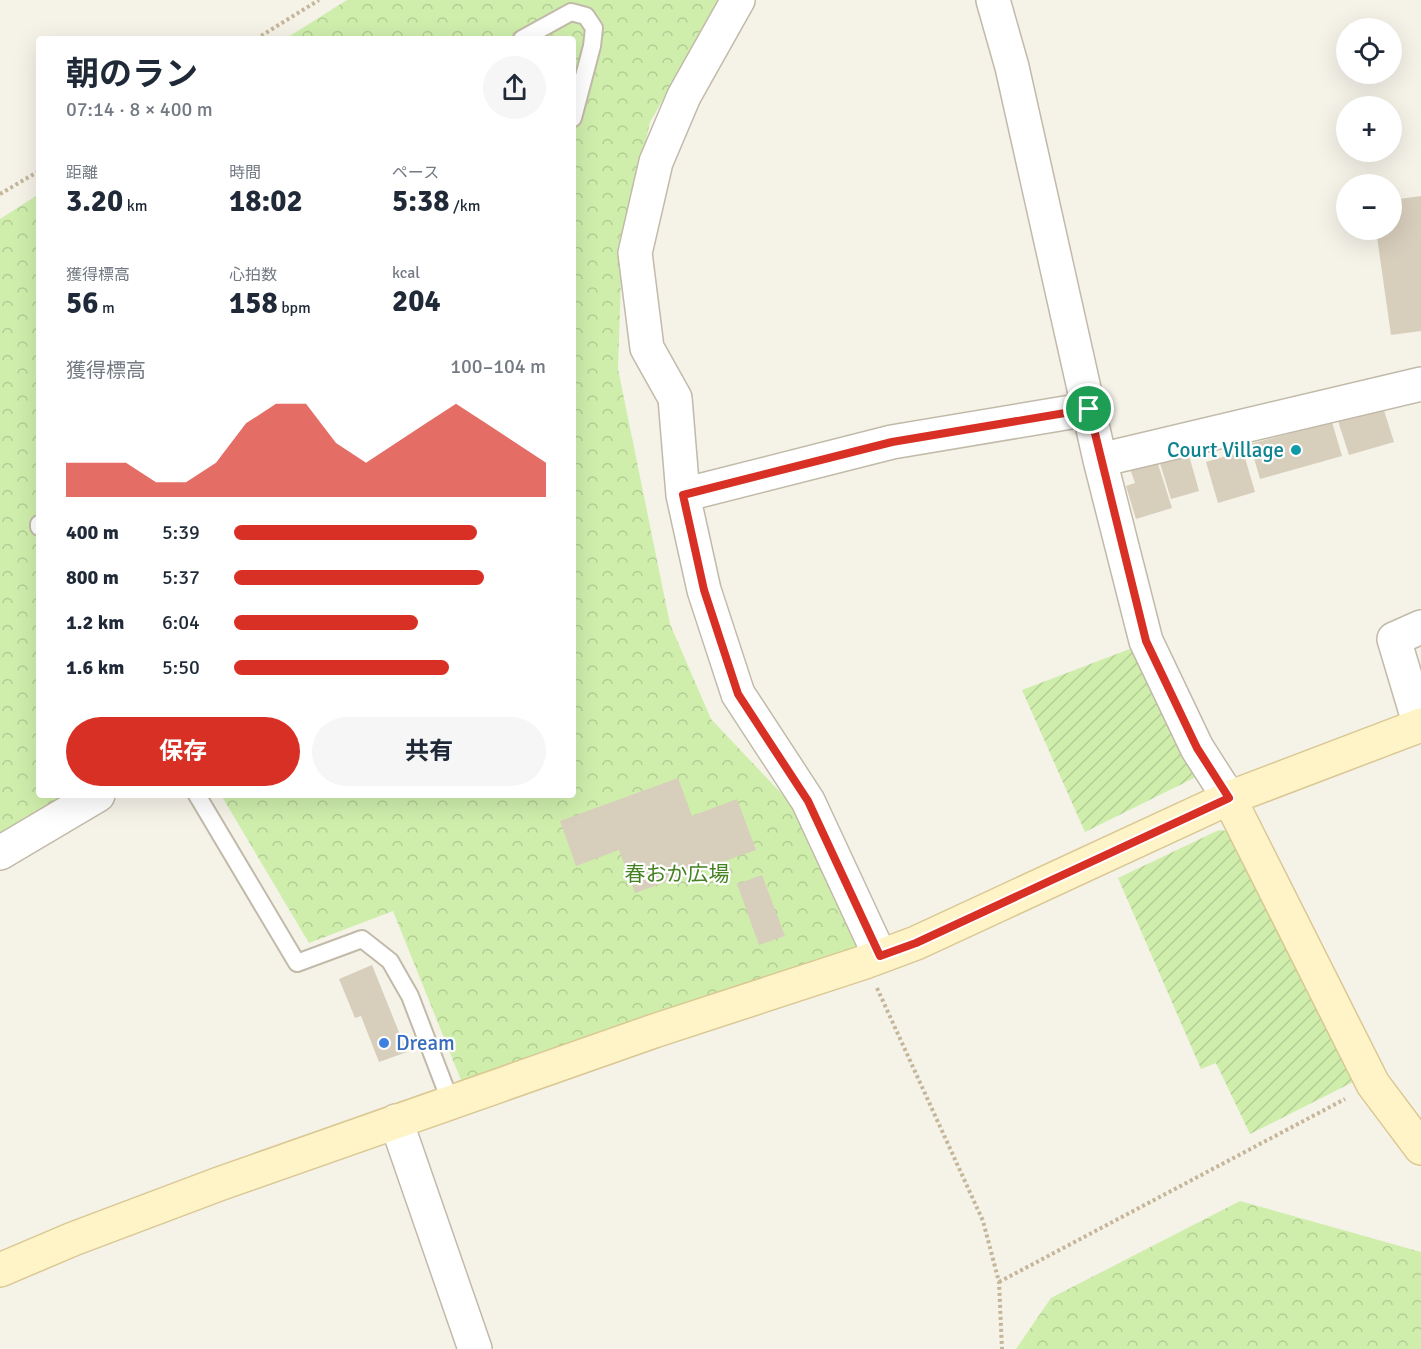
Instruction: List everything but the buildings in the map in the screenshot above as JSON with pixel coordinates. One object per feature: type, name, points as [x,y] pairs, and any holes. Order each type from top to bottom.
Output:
[{"type":"street","points":[[738,0],[684,96],[656,162],[635,253],[647,348],[675,398],[683,495],[704,590],[738,694],[808,801],[873,959]]},
{"type":"street","points":[[993,0],[1012,67],[1100,460],[1146,641],[1197,748],[1229,798],[1373,1084],[1421,1148]]},
{"type":"street","points":[[1100,460],[1421,384]]},
{"type":"street","points":[[683,495],[892,442],[1089,409]]},
{"type":"street","points":[[0,1270],[74,1239],[219,1184],[654,1031],[916,943],[1229,798],[1421,725],[1394,639],[1421,627]]},
{"type":"street","points":[[0,854],[93,798]]},
{"type":"street","points":[[396,1121],[475,1349]]},
{"type":"lane","points":[[527,36],[571,12],[586,16],[594,27],[592,46],[576,106]]},
{"type":"lane","points":[[199,798],[297,963],[362,939],[390,962],[410,996],[451,1103]]},
{"type":"path","points":[[261,36],[320,0]]},
{"type":"path","points":[[0,194],[36,173]]},
{"type":"path","points":[[873,959],[983,1221],[999,1282],[1002,1349]]},
{"type":"path","points":[[999,1282],[1373,1084]]},
{"type":"green space","name":"春おか広場","points":[[347,0],[721,0],[650,122],[622,249],[618,369],[670,624],[711,719],[799,812],[868,947],[463,1085],[393,911],[309,943],[223,798],[576,798],[576,36],[290,36]]},
{"type":"green space","points":[[36,196],[36,798],[73,798],[0,841],[0,219]]},
{"type":"green space","points":[[1135,647],[1196,777],[1085,832],[1022,690]]},
{"type":"green space","points":[[1219,830],[1232,832],[1355,1081],[1250,1134],[1216,1063],[1201,1069],[1118,878]]},
{"type":"green space","points":[[1240,1201],[1421,1252],[1421,1349],[1016,1349],[1051,1298]]},
{"type":"place","name":"Court Village","points":[[1296,450]]},
{"type":"place","name":"Dream","points":[[384,1043]]},
{"type":"route","points":[[1089,409],[1146,641],[1197,748],[1229,798],[916,943],[880,956],[808,801],[738,694],[704,590],[683,495],[892,442],[1089,409]]}]
